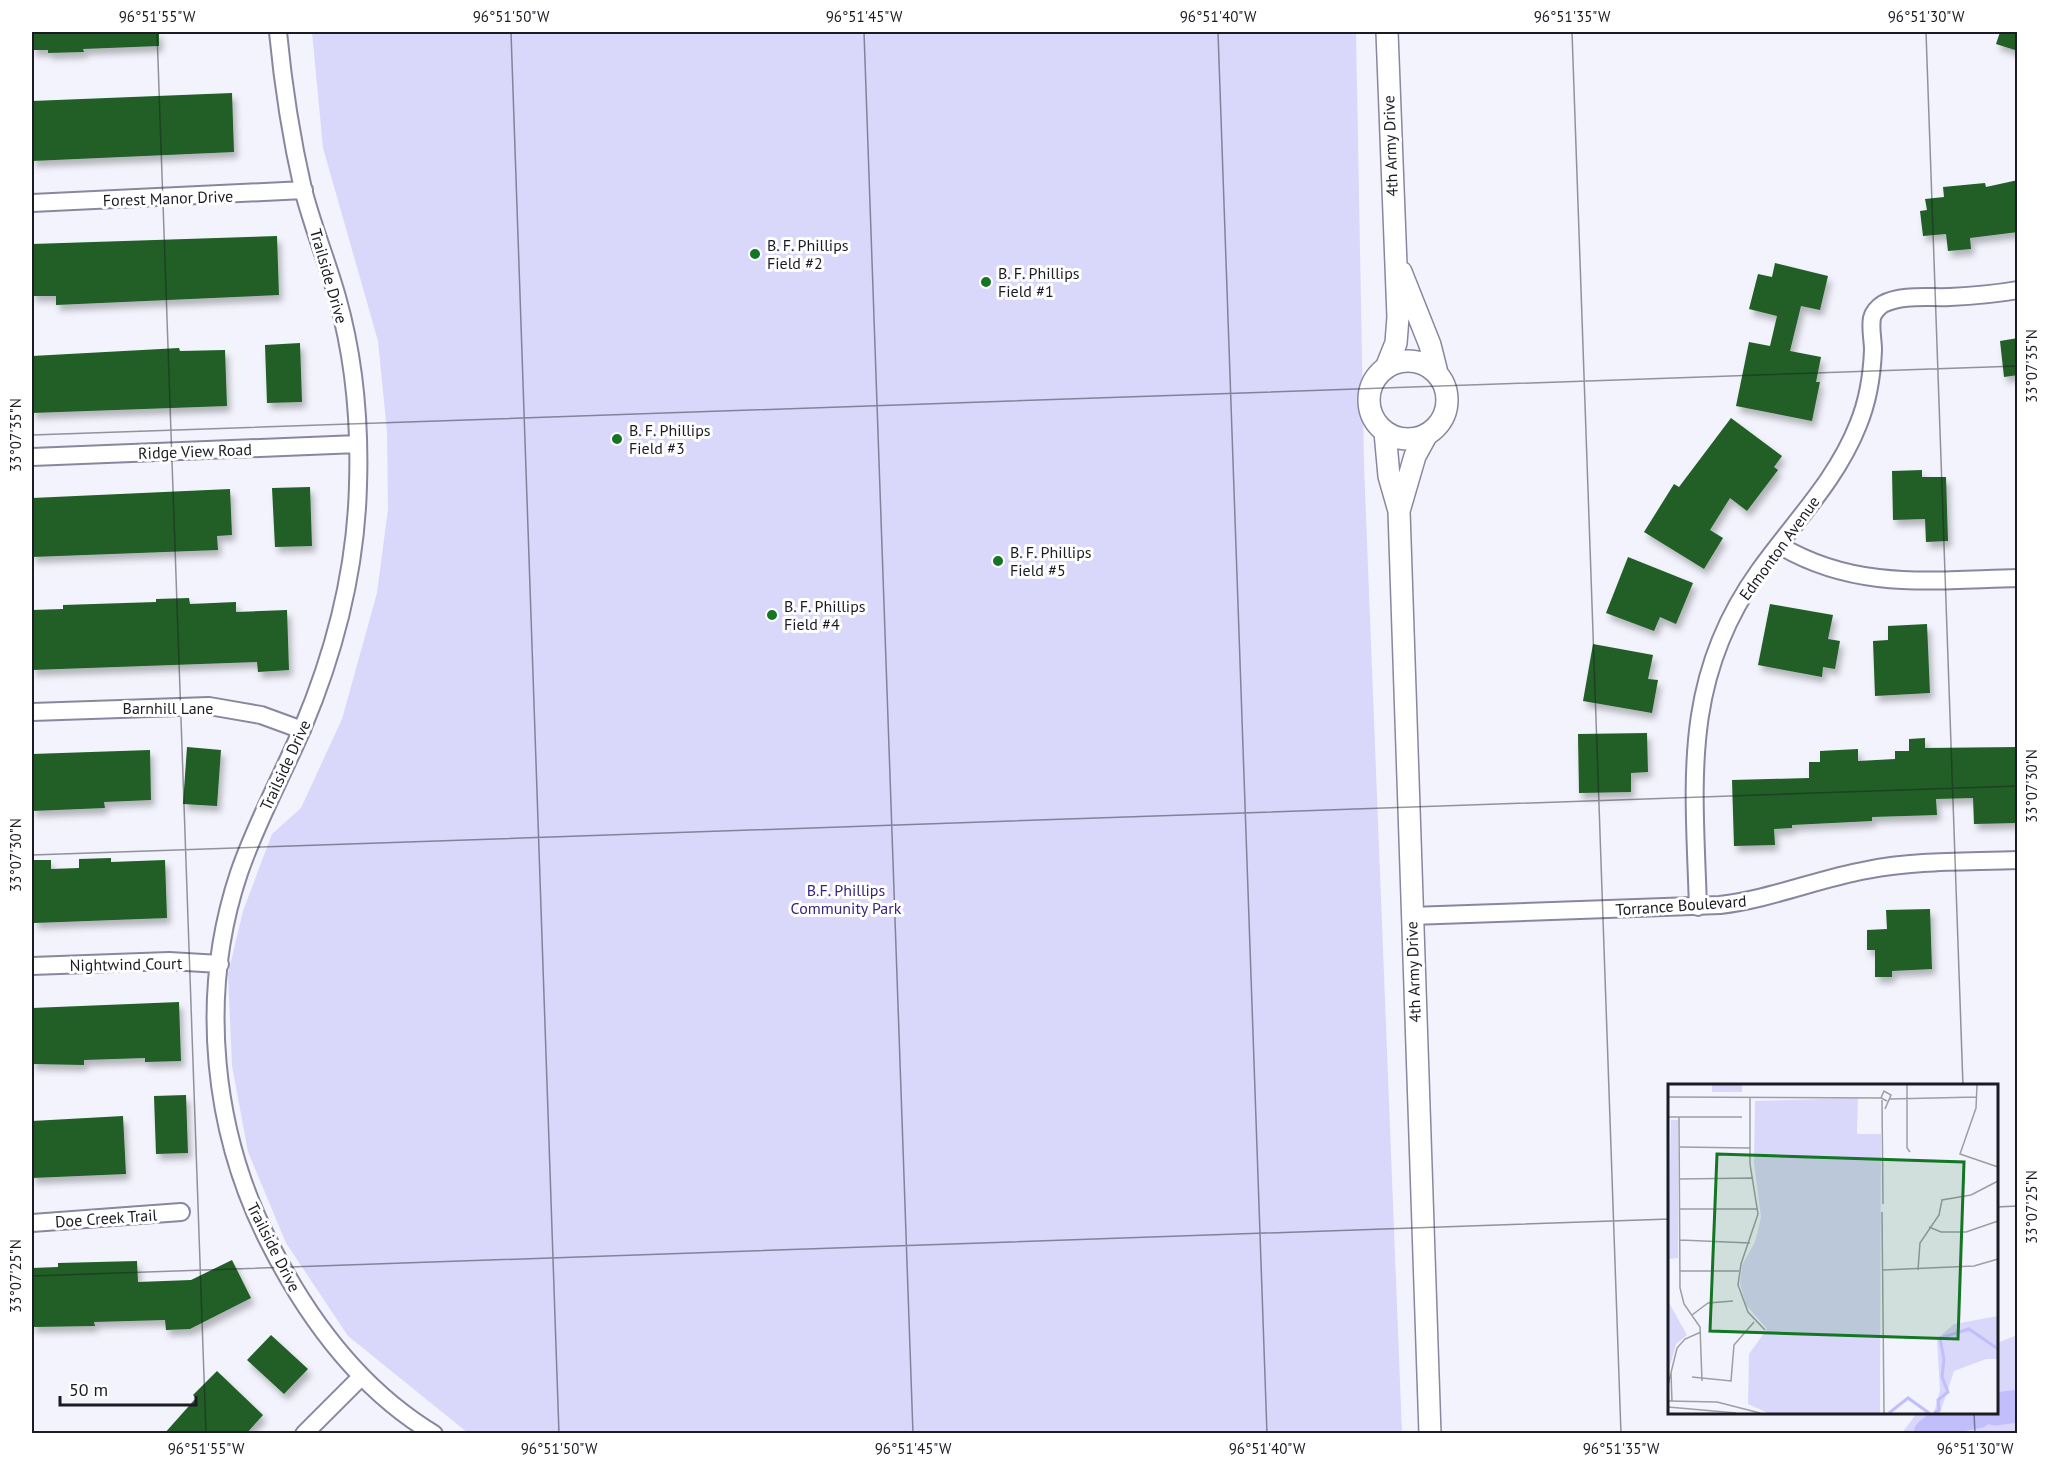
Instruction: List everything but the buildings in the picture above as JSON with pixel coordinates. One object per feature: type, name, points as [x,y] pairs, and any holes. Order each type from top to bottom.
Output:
[{"type":"street","name":"Trailside Drive","points":[[278,32],[284,84],[304,190],[338,298],[346,338],[358,444],[358,486],[349,576],[322,679],[302,730],[262,815],[238,876],[216,986],[215,1029],[219,1075],[235,1158],[246,1192],[261,1227],[303,1303],[361,1377],[406,1417],[434,1434]]},
{"type":"street","name":"4th Army Drive","points":[[1387,32],[1397,327],[1396,343],[1386,368],[1378,375],[1369,396],[1374,419],[1385,432],[1389,476],[1399,511],[1430,1434]]},
{"type":"street","name":"Forest Manor Drive","points":[[32,203],[304,190]]},
{"type":"street","name":"4th Army Drive","points":[[1396,260],[1430,345],[1437,373],[1443,383],[1447,406],[1437,427],[1427,434],[1411,466],[1399,511]]},
{"type":"street","name":"Edmonton Avenue","points":[[1698,907],[1694,770],[1702,697],[1714,654],[1732,614],[1779,545],[1835,471],[1853,438],[1869,386],[1872,316],[1881,305],[1900,298],[1967,296],[2018,290]]},
{"type":"street","points":[[1386,368],[1407,361],[1428,367],[1437,373]]},
{"type":"street","points":[[1385,432],[1398,438],[1413,439],[1427,434]]},
{"type":"street","name":"Ridge View Road","points":[[32,457],[358,444]]},
{"type":"street","points":[[1779,545],[1821,566],[1880,580],[2018,578]]},
{"type":"street","name":"Barnhill Lane","points":[[32,712],[209,706],[261,715],[302,730]]},
{"type":"street","name":"Torrance Boulevard","points":[[1411,916],[1698,907],[1763,898],[1841,875],[1884,867],[2018,860]]},
{"type":"street","name":"Nightwind Court","points":[[32,966],[148,962],[220,964]]},
{"type":"street","name":"Doe Creek Trail","points":[[32,1222],[181,1212]]},
{"type":"street","points":[[304,1434],[361,1377]]},
{"type":"green space","name":"B.F. Phillips Community Park","points":[[312,32],[1356,32],[1364,465],[1402,1433],[468,1433],[348,1336],[286,1243],[248,1152],[232,1066],[228,974],[243,911],[272,834],[301,808],[342,719],[377,593],[388,509],[387,432],[378,341],[323,148]]},
{"type":"green space","points":[[2017,1335],[2017,1433],[1902,1433],[1916,1414],[1998,1414],[1998,1343]]},
{"type":"waterway","points":[[1998,1409],[2018,1406]]},
{"type":"waterway","points":[[1930,1434],[1954,1416],[1966,1414]]},
{"type":"place","name":"B. F. Phillips Field #2","points":[[755,254]]},
{"type":"place","name":"B. F. Phillips Field #1","points":[[986,282]]},
{"type":"place","name":"B. F. Phillips Field #3","points":[[617,439]]},
{"type":"place","name":"B. F. Phillips Field #5","points":[[998,561]]},
{"type":"place","name":"B. F. Phillips Field #4","points":[[772,615]]}]
